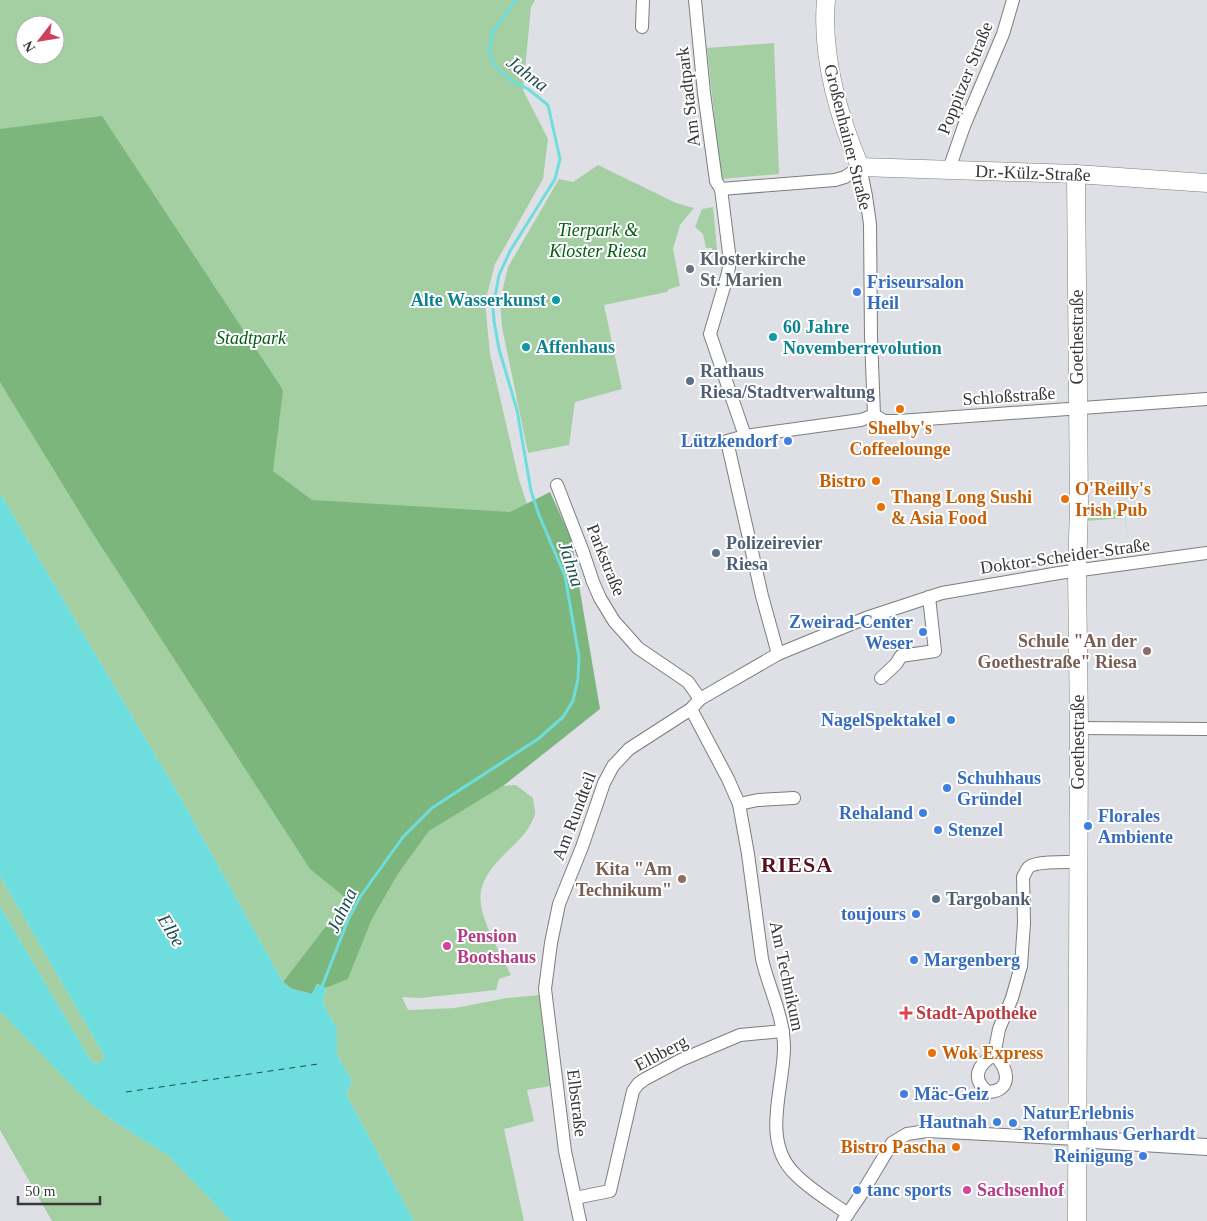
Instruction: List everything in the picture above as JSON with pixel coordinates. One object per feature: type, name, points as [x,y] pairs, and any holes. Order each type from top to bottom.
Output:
[{"type":"main road","name":"Großenhainer Straße","points":[[822,2],[832,78],[850,143],[860,167]]},
{"type":"main road","name":"Dr.-Külz-Straße","points":[[860,167],[1076,174],[1207,183]]},
{"type":"main road","name":"Goethestraße","points":[[1076,174],[1079,507],[1077,572],[1079,728],[1077,1221]]},
{"type":"street","points":[[642,28],[643,0]]},
{"type":"street","name":"Am Stadtpark","points":[[695,0],[704,93],[716,181],[722,189],[730,261],[710,334],[745,436]]},
{"type":"street","name":"Poppitzer Straße","points":[[949,169],[964,126],[1003,34],[1013,0]]},
{"type":"street","points":[[722,189],[835,180],[845,177],[860,167]]},
{"type":"street","name":"Großenhainer Straße","points":[[860,167],[870,224],[874,415]]},
{"type":"street","name":"Schloßstraße","points":[[874,415],[884,421],[899,421],[1207,399]]},
{"type":"street","points":[[778,654],[762,596],[727,441],[745,436],[861,420],[874,415]]},
{"type":"street","name":"Parkstraße","points":[[556,485],[583,552],[592,582],[614,621],[638,648],[688,682],[700,699]]},
{"type":"street","name":"Doktor-Scheider-Straße","points":[[929,597],[1002,582],[1207,553]]},
{"type":"street","points":[[794,798],[758,800],[738,804],[728,779],[691,710],[700,699],[778,654],[866,618],[929,597],[935,652],[901,656],[896,664],[881,678]]},
{"type":"street","name":"Am Rundteil","points":[[545,989],[551,943],[559,904],[612,766],[629,749],[691,710]]},
{"type":"street","points":[[1079,728],[1207,729]]},
{"type":"street","name":"Am Technikum","points":[[738,804],[748,854],[762,959],[777,1005],[783,1031],[784,1063],[777,1123],[779,1148],[785,1161],[795,1174],[846,1218]]},
{"type":"street","points":[[994,1055],[999,1029],[1012,998],[1021,966],[1024,923],[1023,878],[1026,871],[1030,865],[1078,862]]},
{"type":"street","name":"Elbstraße","points":[[545,989],[565,1151],[580,1221]]},
{"type":"street","name":"Elbberg","points":[[575,1198],[610,1191],[634,1091],[638,1084],[681,1060],[740,1035],[783,1031]]},
{"type":"street","points":[[846,1218],[892,1143],[907,1134],[927,1131],[1207,1148]]},
{"type":"green space","name":"Stadtpark","points":[[0,0],[535,0],[531,7],[523,90],[548,139],[543,179],[495,264],[485,302],[490,354],[519,480],[569,628],[348,899],[283,982],[180,797],[0,493]]},
{"type":"green space","points":[[774,43],[779,174],[721,179],[707,48]]},
{"type":"green space","name":"Stadtpark","points":[[102,116],[283,390],[273,471],[312,500],[510,512],[550,492],[571,538],[600,709],[503,786],[429,831],[398,874],[372,919],[348,979],[326,988],[317,984],[312,994],[292,989],[283,982],[347,899],[310,869],[90,529],[0,382],[0,129]]},
{"type":"green space","name":"Tierpark & Kloster Riesa","points":[[598,165],[676,203],[694,208],[680,225],[673,249],[680,286],[669,289],[667,292],[604,305],[622,389],[575,402],[569,445],[528,453],[502,327],[500,301],[508,267],[559,179],[573,182]]},
{"type":"green space","points":[[713,207],[718,261],[714,261],[712,248],[706,248],[703,234],[695,227],[702,209]]},
{"type":"green space","points":[[1124,509],[1129,540],[1125,518],[1085,521],[1086,514]]},
{"type":"green space","points":[[516,785],[533,798],[534,816],[525,833],[494,865],[483,883],[481,894],[481,905],[486,922],[511,975],[499,979],[496,990],[420,998],[402,997],[408,1010],[455,1008],[507,998],[539,995],[550,1086],[527,1090],[534,1121],[504,1129],[524,1221],[414,1221],[346,1094],[352,1081],[337,1055],[337,1029],[323,1003],[326,988],[348,979],[372,919],[398,874],[429,831],[503,786]]},
{"type":"green space","points":[[0,876],[104,1055],[103,1061],[96,1064],[91,1061],[0,906]]},
{"type":"green space","points":[[0,1011],[86,1100],[115,1122],[169,1156],[231,1221],[52,1221],[0,1130]]},
{"type":"water","name":"Elbe","points":[[0,493],[180,797],[283,982],[292,989],[312,994],[317,984],[326,988],[323,1003],[337,1029],[337,1055],[352,1081],[346,1094],[414,1221],[231,1221],[169,1156],[115,1122],[86,1100],[0,1011],[0,906],[91,1061],[96,1064],[103,1061],[104,1055],[0,876]]},
{"type":"waterway","name":"Jahna","points":[[321,989],[348,920],[360,897],[403,837],[432,808],[538,739],[563,717],[573,701],[578,679],[579,657],[565,576],[531,491],[517,410],[499,349],[494,321],[493,308],[499,275],[510,251],[555,179],[560,159],[548,105],[528,89],[509,79],[495,66],[489,52],[493,32],[516,0]]},
{"type":"ferry route","points":[[126,1092],[318,1064]]},
{"type":"place","name":"Klosterkirche St. Marien","points":[[690,269]]},
{"type":"place","name":"Friseursalon Heil","points":[[857,292]]},
{"type":"place","name":"Alte Wasserkunst","points":[[556,300]]},
{"type":"place","name":"60 Jahre Novemberrevolution","points":[[773,337]]},
{"type":"place","name":"Affenhaus","points":[[526,347]]},
{"type":"place","name":"Rathaus Riesa/Stadtverwaltung","points":[[690,381]]},
{"type":"place","name":"Shelby's Coffeelounge","points":[[900,409]]},
{"type":"place","name":"Lützkendorf","points":[[788,441]]},
{"type":"place","name":"Bistro","points":[[876,481]]},
{"type":"place","name":"O'Reilly's Irish Pub","points":[[1065,499]]},
{"type":"place","name":"Thang Long Sushi & Asia Food","points":[[881,507]]},
{"type":"place","name":"Polizeirevier Riesa","points":[[716,553]]},
{"type":"place","name":"Zweirad-Center Weser","points":[[923,632]]},
{"type":"place","name":"Schule \"An der Goethestraße\" Riesa","points":[[1147,651]]},
{"type":"place","name":"NagelSpektakel","points":[[951,720]]},
{"type":"place","name":"Schuhhaus Gründel","points":[[947,788]]},
{"type":"place","name":"Rehaland","points":[[923,813]]},
{"type":"place","name":"Florales Ambiente","points":[[1088,826]]},
{"type":"place","name":"Stenzel","points":[[938,830]]},
{"type":"place","name":"Kita \"Am Technikum\"","points":[[682,879]]},
{"type":"place","name":"Targobank","points":[[936,899]]},
{"type":"place","name":"toujours","points":[[916,914]]},
{"type":"place","name":"Pension Bootshaus","points":[[447,946]]},
{"type":"place","name":"Margenberg","points":[[914,960]]},
{"type":"place","name":"Stadt-Apotheke","points":[[906,1013]]},
{"type":"place","name":"Wok Express","points":[[932,1053]]},
{"type":"place","name":"Mäc-Geiz","points":[[904,1094]]},
{"type":"place","name":"Hautnah","points":[[997,1122]]},
{"type":"place","name":"NaturErlebnis Reformhaus Gerhardt","points":[[1013,1123]]},
{"type":"place","name":"Bistro Pascha","points":[[956,1147]]},
{"type":"place","name":"Reinigung","points":[[1143,1156]]},
{"type":"place","name":"tanc sports","points":[[857,1190]]},
{"type":"place","name":"Sachsenhof","points":[[967,1190]]},
{"type":"district","name":"RIESA","points":[[797,864]]}]
